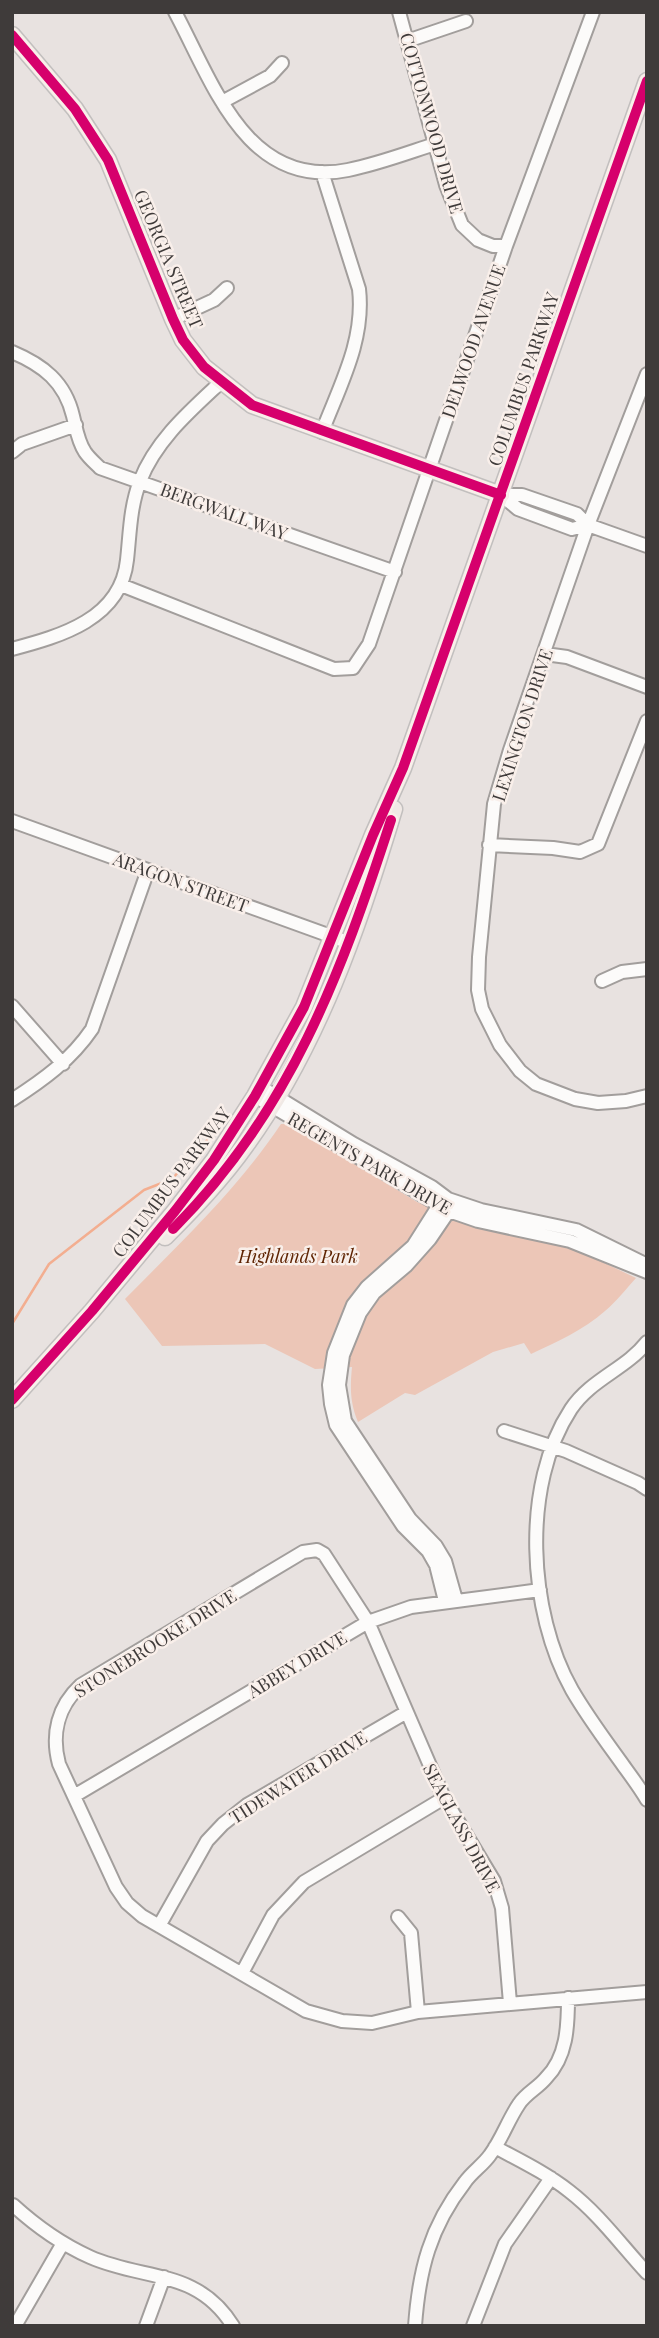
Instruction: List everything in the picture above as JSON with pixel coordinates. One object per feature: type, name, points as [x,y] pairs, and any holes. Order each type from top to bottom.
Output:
[{"type":"main road","name":"GEORGIA STREET","points":[[12,35],[75,108],[107,160],[173,319],[193,355],[220,382],[252,405],[501,495]]},
{"type":"main road","name":"COLUMBUS PARKWAY","points":[[12,1400],[92,1311],[175,1212],[214,1160],[258,1092],[304,1007],[403,768],[647,81]]},
{"type":"main road","name":"COLUMBUS PARKWAY","points":[[92,1311],[212,1189],[247,1144],[299,1058],[350,943],[394,811],[403,768]]},
{"type":"street","points":[[175,12],[222,102],[244,135],[271,157],[295,169],[347,171],[435,144]]},
{"type":"street","name":"COTTONWOOD DRIVE","points":[[399,12],[446,185],[462,225],[478,240],[493,246],[506,246]]},
{"type":"street","name":"DELWOOD AVENUE","points":[[121,585],[334,669],[353,668],[369,644],[506,246],[593,12]]},
{"type":"street","points":[[407,41],[466,21]]},
{"type":"street","points":[[222,102],[270,76],[282,63]]},
{"type":"street","points":[[322,172],[359,289],[361,308],[356,342],[322,432]]},
{"type":"street","points":[[173,319],[214,300],[227,289]]},
{"type":"street","name":"BERGWALL WAY","points":[[12,352],[41,366],[64,390],[84,451],[100,468],[395,572]]},
{"type":"street","name":"LEXINGTON DRIVE","points":[[647,374],[588,525],[494,804],[478,989],[482,1009],[500,1045],[520,1071],[536,1084],[575,1099],[598,1103],[647,1096]]},
{"type":"street","points":[[12,649],[66,633],[101,611],[121,585],[127,559],[132,503],[148,461],[171,430],[220,382]]},
{"type":"street","points":[[12,452],[22,444],[76,425]]},
{"type":"street","name":"GEORGIA STREET","points":[[501,495],[522,495],[577,514],[588,525],[647,546]]},
{"type":"street","points":[[545,654],[568,657],[647,687]]},
{"type":"street","points":[[489,845],[580,852],[598,845],[647,721]]},
{"type":"street","name":"ARAGON STREET","points":[[12,821],[350,943]]},
{"type":"street","points":[[12,1100],[63,1063],[92,1029],[148,870]]},
{"type":"street","points":[[602,981],[622,972],[647,969]]},
{"type":"street","points":[[12,1006],[63,1063]]},
{"type":"street","name":"REGENTS PARK DRIVE","points":[[258,1092],[445,1205],[478,1220],[570,1241],[647,1272]]},
{"type":"street","points":[[445,1205],[420,1252],[374,1293],[360,1313],[343,1355],[339,1385],[345,1421],[410,1519],[436,1546],[444,1561],[451,1601]]},
{"type":"street","name":"REGENTS PARK DRIVE","points":[[445,1205],[576,1230],[647,1265]]},
{"type":"street","points":[[647,1342],[583,1393],[571,1410],[553,1446],[539,1503],[536,1535],[541,1603],[555,1651],[570,1688],[647,1800]]},
{"type":"street","points":[[504,1431],[553,1446],[647,1489]]},
{"type":"street","name":"STONEBROOKE DRIVE","points":[[368,1622],[324,1553],[317,1550],[303,1552],[74,1691],[61,1711],[55,1737],[59,1764],[116,1887],[127,1903],[159,1926],[306,2011],[325,2018],[372,2023],[418,2012],[647,1992]]},
{"type":"street","name":"ABBEY DRIVE","points":[[75,1796],[368,1622],[411,1607],[540,1590]]},
{"type":"street","name":"SEAGLASS DRIVE","points":[[368,1622],[405,1713],[444,1798],[494,1881],[502,1908],[510,2003]]},
{"type":"street","name":"TIDEWATER DRIVE","points":[[159,1926],[207,1841],[223,1824],[247,1805],[405,1713]]},
{"type":"street","points":[[242,1973],[273,1915],[304,1882],[444,1798]]},
{"type":"street","points":[[398,1917],[411,1933],[418,2012]]},
{"type":"street","points":[[415,2326],[417,2290],[425,2253],[437,2227],[451,2201],[495,2147],[521,2100],[547,2078],[562,2053],[568,2024],[568,1998]]},
{"type":"street","points":[[495,2147],[539,2170],[589,2209],[647,2273]]},
{"type":"street","points":[[473,2326],[505,2244],[551,2178]]},
{"type":"street","points":[[13,2205],[42,2230],[91,2258],[189,2285],[210,2298],[233,2326]]},
{"type":"street","points":[[15,2326],[63,2243]]},
{"type":"street","points":[[146,2326],[164,2277]]},
{"type":"green space","name":"Highlands Park","points":[[281,1124],[289,1124],[417,1202],[460,1221],[573,1248],[636,1278],[597,1318],[560,1340],[531,1354],[524,1343],[493,1352],[415,1395],[405,1393],[358,1422],[351,1395],[352,1367],[315,1369],[265,1344],[162,1346],[125,1299],[227,1194]]},
{"type":"waterway","points":[[12,1324],[49,1264],[144,1190],[172,1179],[211,1136]]},
{"type":"cycle path","points":[[12,35],[75,109],[108,160],[173,319],[183,340],[204,367],[252,405],[501,495]]},
{"type":"cycle path","points":[[12,1400],[92,1311],[214,1160],[255,1096],[304,1007],[403,768],[647,81]]},
{"type":"cycle path","points":[[173,1229],[214,1184],[280,1089],[331,986],[391,820]]}]
